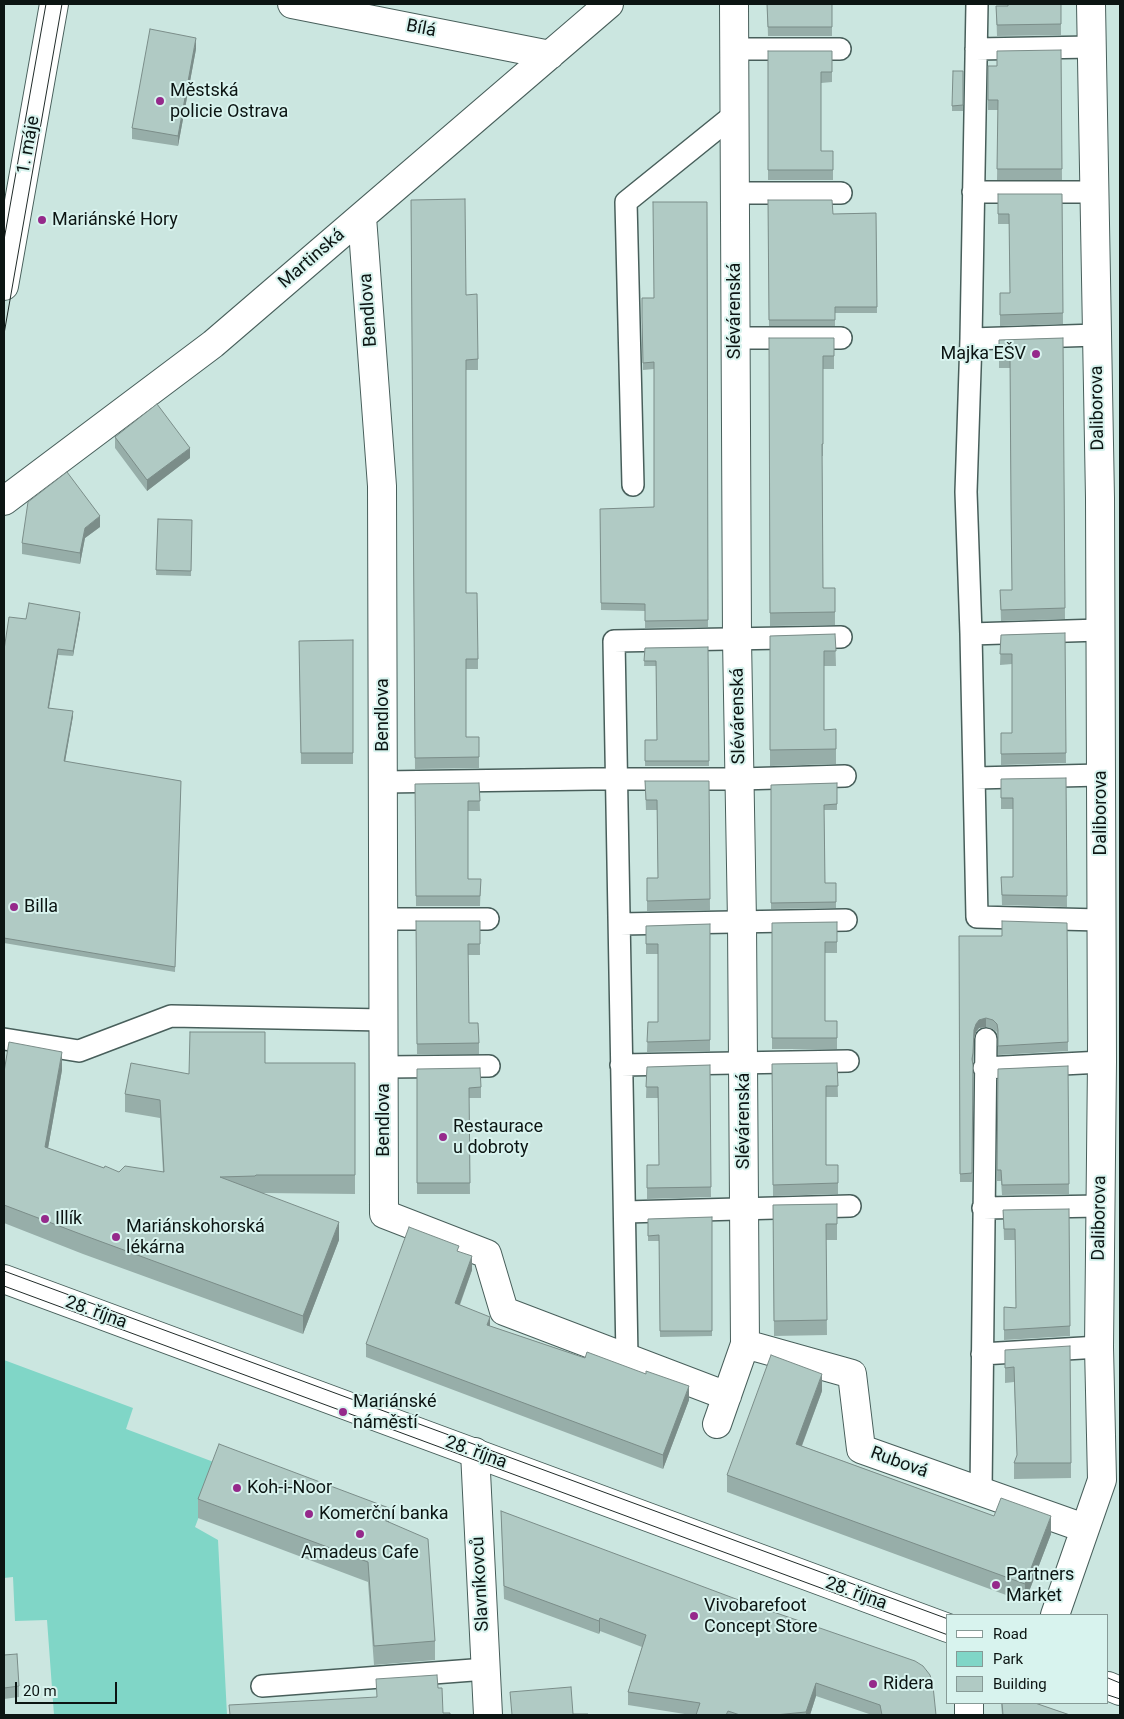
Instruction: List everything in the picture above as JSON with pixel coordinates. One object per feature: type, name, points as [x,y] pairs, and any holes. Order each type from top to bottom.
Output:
[{"type":"street","name":"1. máje","points":[[4,286],[7,244],[54,4]]},
{"type":"street","name":"Bílá","points":[[292,4],[550,55]]},
{"type":"street","name":"Martinská","points":[[4,501],[214,344],[610,4]]},
{"type":"street","name":"Slévárenská","points":[[717,1424],[745,1344],[742,922],[737,638],[734,4]]},
{"type":"street","name":"Daliborova","points":[[1055,1614],[1084,1528],[1111,1457],[1099,1346],[1102,1062],[1100,630],[1110,497],[1097,335],[1091,4]]},
{"type":"street","name":"Bendlova","points":[[362,216],[382,486],[384,1214],[487,1254],[504,1311],[627,1357]]},
{"type":"street","name":"28. října","points":[[4,1279],[946,1627]]},
{"type":"street","name":"Rubová","points":[[745,1344],[852,1374],[861,1449],[1084,1528]]},
{"type":"street","points":[[627,1357],[727,1396]]},
{"type":"street","name":"Slavníkovců","points":[[475,1452],[488,1715]]},
{"type":"lane","points":[[977,4],[971,338],[966,492],[975,778],[977,917],[1100,920]]},
{"type":"lane","points":[[976,49],[1092,47]]},
{"type":"lane","points":[[735,49],[840,49]]},
{"type":"lane","points":[[633,485],[626,202],[735,114]]},
{"type":"lane","points":[[973,192],[1095,192]]},
{"type":"lane","points":[[735,193],[841,193]]},
{"type":"lane","points":[[971,338],[1097,335]]},
{"type":"lane","points":[[735,338],[841,338]]},
{"type":"lane","points":[[971,634],[1100,630]]},
{"type":"lane","points":[[627,1357],[614,641],[841,637]]},
{"type":"lane","points":[[975,778],[1101,775]]},
{"type":"lane","points":[[383,782],[740,779],[845,776]]},
{"type":"lane","points":[[384,919],[488,919]]},
{"type":"lane","points":[[620,924],[846,920]]},
{"type":"lane","points":[[4,1038],[80,1051],[171,1016],[384,1020]]},
{"type":"lane","points":[[981,1492],[984,1068],[986,1038]]},
{"type":"lane","points":[[621,1065],[848,1061]]},
{"type":"lane","points":[[984,1068],[1102,1062]]},
{"type":"lane","points":[[384,1067],[489,1066]]},
{"type":"lane","points":[[625,1212],[850,1206]]},
{"type":"lane","points":[[983,1208],[1100,1206]]},
{"type":"lane","points":[[982,1354],[1099,1346]]},
{"type":"lane","points":[[262,1686],[486,1669]]},
{"type":"green space","points":[[4,1360],[133,1408],[126,1429],[219,1464],[195,1527],[218,1540],[227,1715],[54,1715],[47,1620],[15,1621],[13,1577],[4,1578]]},
{"type":"building","points":[[767,4],[832,4],[832,27],[768,27]]},
{"type":"building","points":[[1008,4],[1061,4],[1061,24],[997,25],[996,6],[1008,6]]},
{"type":"building","points":[[150,29],[196,38],[178,136],[132,128]]},
{"type":"building","points":[[1061,50],[1062,169],[997,169],[998,100],[988,100],[988,66],[997,66],[997,51]]},
{"type":"building","points":[[768,51],[832,51],[832,72],[821,72],[821,151],[833,151],[833,170],[768,170]]},
{"type":"building","points":[[953,71],[963,71],[963,105],[952,106]]},
{"type":"building","points":[[998,194],[1062,194],[1063,313],[1000,315],[1000,293],[1010,293],[1009,214],[998,214]]},
{"type":"building","points":[[465,199],[466,295],[477,294],[478,359],[466,360],[466,593],[477,593],[478,659],[466,659],[466,737],[479,737],[479,757],[415,758],[411,200]]},
{"type":"building","points":[[768,200],[832,200],[833,214],[876,213],[877,307],[835,307],[835,320],[769,320]]},
{"type":"building","points":[[653,202],[707,202],[708,620],[645,621],[645,604],[601,603],[600,509],[654,507],[654,362],[643,363],[642,317],[642,298],[654,298]]},
{"type":"building","points":[[769,338],[834,338],[834,356],[823,356],[822,444],[823,588],[835,588],[835,612],[770,613]]},
{"type":"building","points":[[1063,338],[1065,608],[1001,610],[1000,590],[1012,590],[1010,357],[999,358],[999,340]]},
{"type":"building","points":[[157,404],[190,448],[147,480],[115,437]]},
{"type":"building","points":[[67,472],[100,516],[85,528],[80,553],[22,543],[28,502]]},
{"type":"building","points":[[158,519],[192,520],[191,571],[156,570]]},
{"type":"building","points":[[29,603],[80,612],[73,651],[58,649],[48,708],[73,711],[64,761],[181,781],[175,967],[4,938],[4,650],[9,617],[26,619]]},
{"type":"building","points":[[1065,633],[1066,753],[1001,754],[1001,733],[1012,733],[1012,654],[1000,654],[1001,635]]},
{"type":"building","points":[[835,634],[836,651],[824,651],[824,730],[836,729],[836,749],[770,750],[770,636]]},
{"type":"building","points":[[353,640],[353,753],[301,753],[299,641]]},
{"type":"building","points":[[708,647],[709,761],[645,761],[645,740],[657,740],[656,661],[644,661],[645,648]]},
{"type":"building","points":[[1066,778],[1067,896],[1002,895],[1001,877],[1013,877],[1013,798],[1001,798],[1001,779]]},
{"type":"building","points":[[645,781],[709,781],[710,899],[647,901],[647,878],[658,878],[657,800],[646,800]]},
{"type":"building","points":[[479,783],[480,801],[468,801],[468,879],[481,879],[480,896],[416,896],[415,784]]},
{"type":"building","points":[[837,783],[837,804],[824,805],[825,883],[836,883],[836,902],[771,903],[771,785]]},
{"type":"building","points":[[416,921],[480,921],[480,944],[468,944],[469,1023],[478,1023],[479,1043],[417,1044]]},
{"type":"building","points":[[1002,921],[1067,923],[1068,1042],[998,1046],[997,1024],[993,1020],[986,1018],[979,1020],[974,1030],[972,1059],[972,1173],[960,1174],[959,936],[1002,936]]},
{"type":"building","points":[[837,922],[837,942],[825,942],[825,1021],[837,1021],[837,1038],[772,1038],[772,923]]},
{"type":"building","points":[[710,924],[710,1040],[647,1042],[648,1022],[658,1022],[658,944],[646,944],[646,926]]},
{"type":"building","points":[[190,1032],[265,1032],[265,1063],[355,1063],[355,1175],[220,1177],[339,1222],[303,1316],[4,1205],[4,1072],[9,1042],[62,1052],[45,1147],[119,1172],[125,1166],[164,1172],[160,1100],[125,1094],[131,1063],[189,1074]]},
{"type":"building","points":[[837,1063],[838,1086],[826,1086],[826,1165],[838,1165],[838,1183],[773,1185],[772,1064]]},
{"type":"building","points":[[710,1065],[711,1187],[647,1188],[647,1165],[659,1165],[658,1087],[646,1087],[647,1067]]},
{"type":"building","points":[[1068,1066],[1069,1184],[1002,1185],[1001,1170],[997,1170],[998,1069]]},
{"type":"building","name":"Restaurace u dobroty","points":[[480,1068],[481,1087],[469,1088],[470,1183],[417,1183],[417,1069]]},
{"type":"building","points":[[837,1204],[837,1224],[826,1224],[827,1320],[774,1321],[773,1205]]},
{"type":"building","points":[[1069,1209],[1070,1326],[1004,1330],[1004,1307],[1016,1308],[1015,1229],[1004,1229],[1003,1210]]},
{"type":"building","points":[[712,1217],[712,1331],[660,1331],[659,1235],[648,1236],[648,1219]]},
{"type":"building","points":[[409,1227],[459,1246],[457,1251],[472,1256],[455,1303],[490,1317],[487,1325],[585,1358],[587,1352],[646,1374],[646,1371],[689,1386],[663,1455],[366,1344]]},
{"type":"building","points":[[1070,1346],[1071,1463],[1014,1463],[1017,1455],[1014,1367],[1005,1368],[1005,1350]]},
{"type":"building","points":[[771,1355],[822,1374],[796,1444],[994,1516],[1001,1498],[1051,1516],[1025,1584],[727,1475]]},
{"type":"building","points":[[219,1444],[389,1508],[384,1520],[428,1539],[435,1641],[374,1646],[368,1562],[198,1499]]},
{"type":"building","points":[[501,1511],[736,1599],[915,1661],[923,1666],[930,1675],[936,1715],[882,1715],[880,1705],[816,1683],[806,1712],[775,1715],[740,1715],[728,1711],[726,1715],[696,1715],[700,1703],[628,1692],[646,1635],[600,1618],[599,1621],[504,1586]]},
{"type":"building","points":[[17,1654],[19,1686],[4,1688],[4,1655]]},
{"type":"building","points":[[437,1675],[438,1688],[442,1688],[443,1713],[450,1713],[450,1715],[230,1715],[229,1705],[377,1697],[376,1679]]},
{"type":"building","points":[[571,1687],[573,1714],[588,1715],[512,1715],[510,1692]]},
{"type":"building","points":[[1002,1704],[1038,1704],[1070,1715],[1003,1715]]},
{"type":"tram line","points":[[4,240],[46,4]]},
{"type":"tram line","points":[[4,334],[62,4]]},
{"type":"tram line","points":[[4,1271],[946,1618]]},
{"type":"tram line","points":[[4,1286],[946,1634]]},
{"type":"tram line","points":[[1109,1678],[1120,1683]]},
{"type":"tram line","points":[[1109,1695],[1120,1699]]},
{"type":"place","name":"Městská policie Ostrava","points":[[160,101]]},
{"type":"place","name":"Mariánské Hory","points":[[42,220]]},
{"type":"place","name":"Majka EŠV","points":[[1036,354]]},
{"type":"place","name":"Billa","points":[[14,907]]},
{"type":"place","name":"Restaurace u dobroty","points":[[443,1137]]},
{"type":"place","name":"Illík","points":[[45,1219]]},
{"type":"place","name":"Mariánskohorská lékárna","points":[[116,1237]]},
{"type":"place","name":"Mariánské náměstí","points":[[343,1412]]},
{"type":"place","name":"Koh-i-Noor","points":[[237,1488]]},
{"type":"place","name":"Komerční banka","points":[[309,1514]]},
{"type":"place","name":"Amadeus Cafe","points":[[360,1534]]},
{"type":"place","name":"Partners Market","points":[[996,1585]]},
{"type":"place","name":"Vivobarefoot Concept Store","points":[[694,1616]]},
{"type":"place","name":"Ridera","points":[[873,1684]]}]
